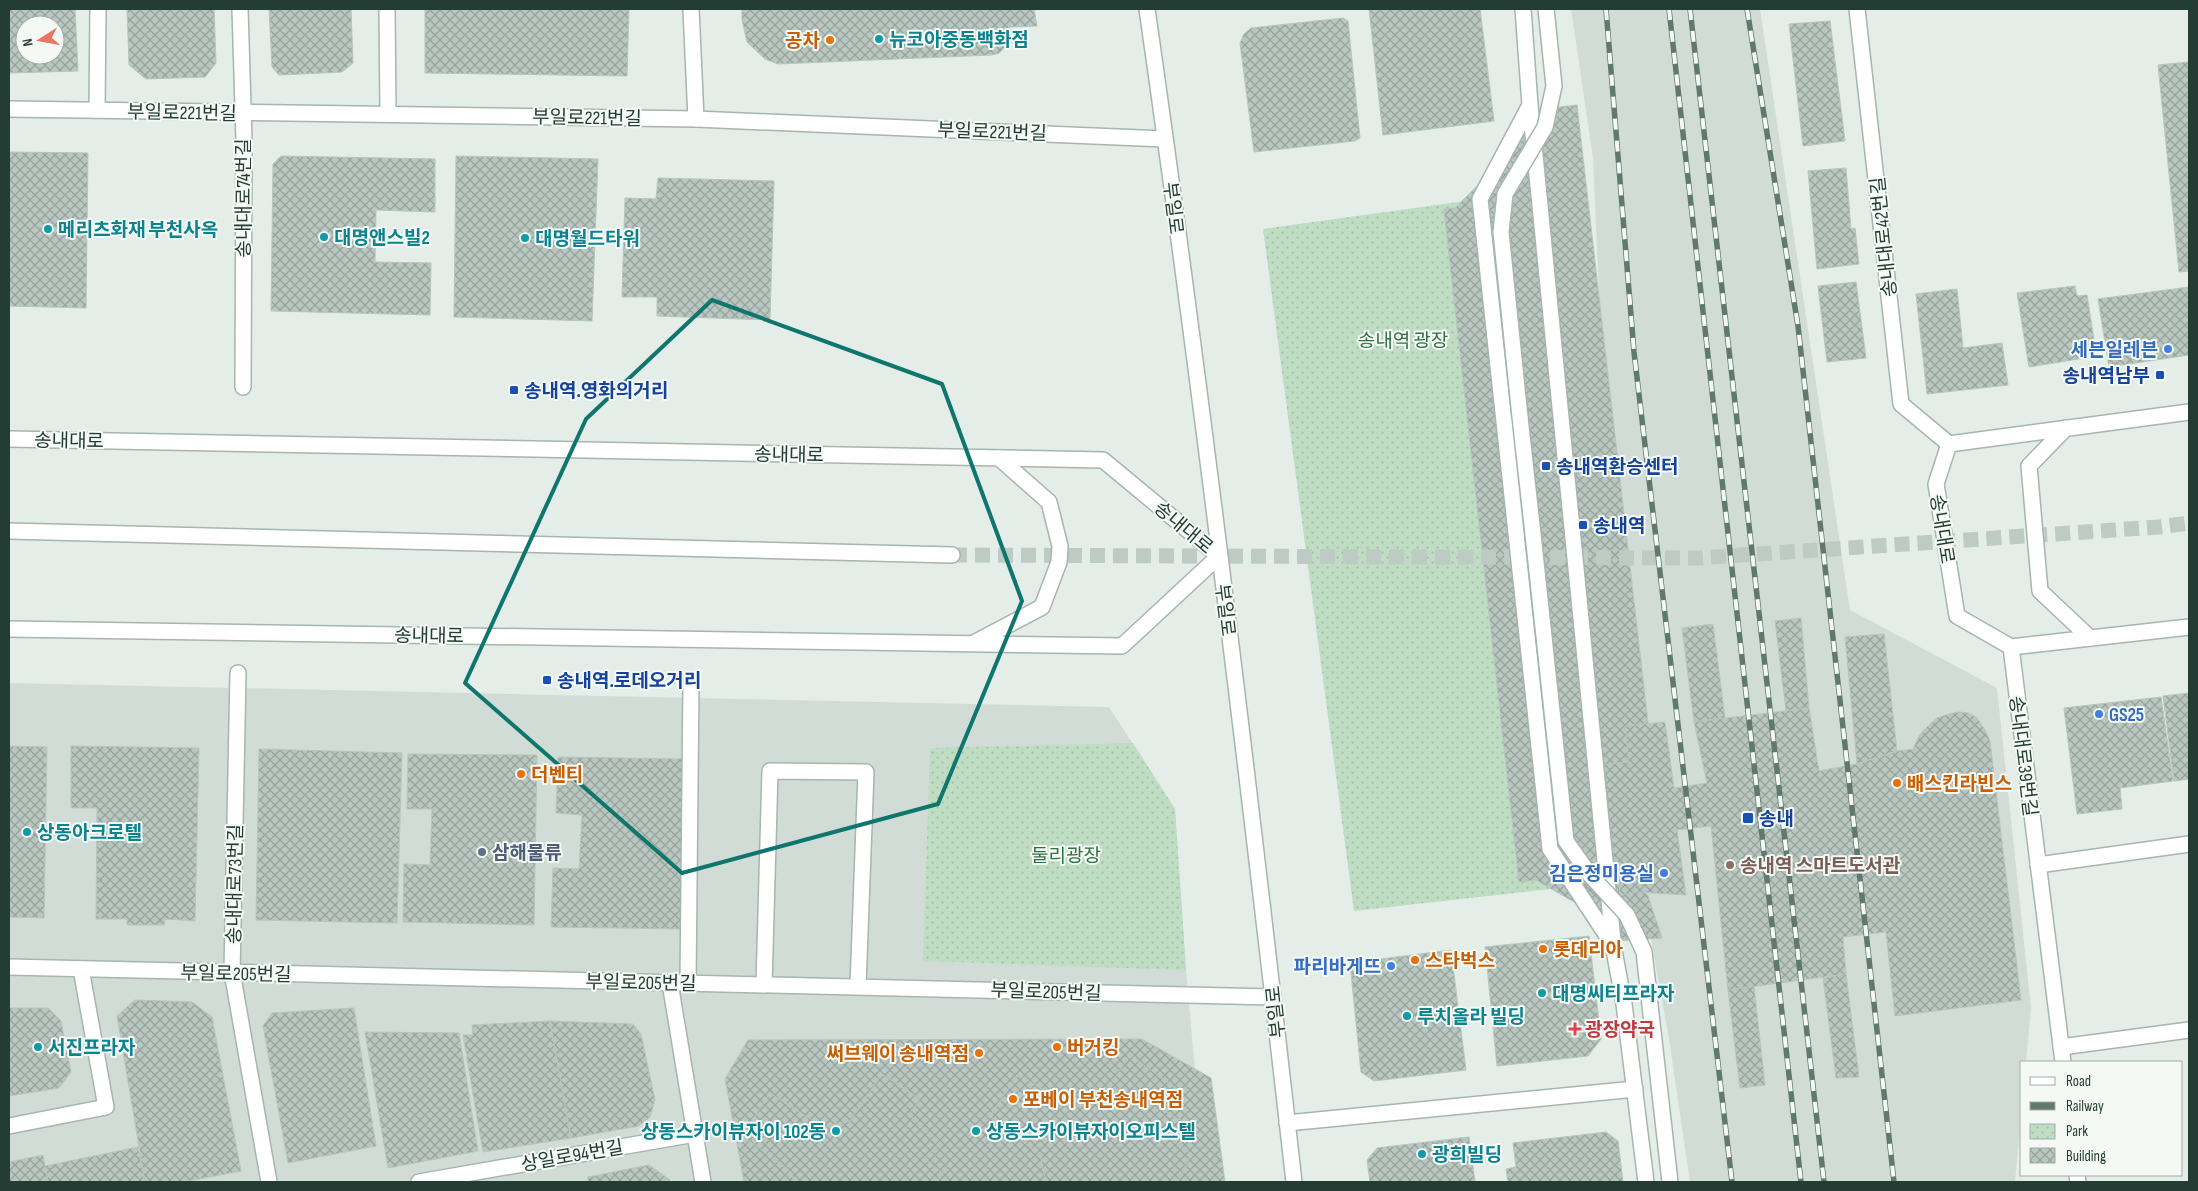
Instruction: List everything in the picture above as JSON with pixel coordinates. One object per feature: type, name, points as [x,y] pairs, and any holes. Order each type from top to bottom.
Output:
[{"type":"street","points":[[97,110],[98,9]]},
{"type":"street","name":"송내대로74번길","points":[[240,9],[243,113],[243,387]]},
{"type":"street","points":[[387,9],[388,114]]},
{"type":"street","points":[[690,9],[696,119]]},
{"type":"street","name":"부일로","points":[[1147,9],[1219,556],[1294,1182]]},
{"type":"street","points":[[1522,9],[1613,945],[1624,1004],[1646,1182]]},
{"type":"street","points":[[1546,9],[1554,86],[1545,127],[1505,194],[1500,232],[1566,841],[1590,875],[1627,915],[1644,952],[1670,1182]]},
{"type":"street","name":"송내대로42번길","points":[[1857,9],[1902,404],[1948,444]]},
{"type":"street","points":[[1530,105],[1480,199],[1550,849],[1613,945]]},
{"type":"street","name":"부일로221번길","points":[[9,109],[696,119],[1165,139]]},
{"type":"street","points":[[1948,444],[2189,412]]},
{"type":"street","points":[[2066,428],[2029,466],[2040,591],[2090,638]]},
{"type":"street","name":"송내대로","points":[[9,439],[1103,460],[1219,556],[1122,646],[9,628]]},
{"type":"street","name":"송내대로","points":[[1948,444],[1936,484],[1957,616],[2011,647]]},
{"type":"street","points":[[972,644],[1042,607],[1059,562],[1060,546],[1049,502],[999,458]]},
{"type":"street","points":[[9,531],[952,555]]},
{"type":"street","points":[[2011,647],[2189,627]]},
{"type":"street","name":"송내대로39번길","points":[[2011,647],[2063,1061]]},
{"type":"street","name":"송내대로73번길","points":[[238,673],[232,972],[269,1182]]},
{"type":"street","points":[[688,983],[691,684]]},
{"type":"street","points":[[764,985],[770,771],[866,772],[858,986]]},
{"type":"street","points":[[2038,865],[2189,844]]},
{"type":"street","name":"부일로205번길","points":[[9,967],[1273,997]]},
{"type":"street","points":[[9,1126],[106,1107],[81,969]]},
{"type":"street","points":[[670,983],[703,1182]]},
{"type":"street","points":[[2061,1047],[2189,1030]]},
{"type":"street","points":[[1287,1123],[1635,1089]]},
{"type":"street","name":"상일로94번길","points":[[419,1182],[695,1134]]},
{"type":"highlighted area","points":[[712,300],[942,384],[1022,601],[938,804],[682,873],[465,683],[586,419]]},
{"type":"shaded area","points":[[1571,9],[1760,9],[1850,610],[1997,688],[2031,1008],[2026,1061],[2020,1061],[2020,1128],[2015,1182],[1690,1182],[1669,1039],[1620,768],[1593,158]]},
{"type":"shaded area","points":[[9,683],[1109,707],[1175,809],[1186,970],[1205,1182],[9,1182]]},
{"type":"green space","name":"송내역 광장","points":[[1480,199],[1577,886],[1354,911],[1263,229]]},
{"type":"green space","name":"둘리광장","points":[[1133,743],[1175,809],[1186,970],[923,961],[930,748]]},
{"type":"building","points":[[9,9],[75,9],[78,71],[9,73]]},
{"type":"building","points":[[127,9],[214,9],[216,63],[205,77],[146,79],[129,65]]},
{"type":"building","points":[[269,9],[351,9],[353,63],[342,72],[279,75],[272,67]]},
{"type":"building","points":[[425,9],[629,9],[627,76],[425,73]]},
{"type":"building","name":"뉴코아중동백화점","points":[[742,9],[1034,9],[1037,26],[1010,27],[1011,42],[999,53],[992,55],[778,64],[765,59],[747,42],[742,20]]},
{"type":"building","points":[[1369,9],[1480,9],[1494,121],[1383,135]]},
{"type":"building","points":[[1343,18],[1348,21],[1360,138],[1355,141],[1254,152],[1240,43],[1244,34],[1251,28]]},
{"type":"building","points":[[1830,21],[1845,141],[1803,146],[1789,24]]},
{"type":"building","points":[[2189,62],[2189,271],[2179,272],[2158,65]]},
{"type":"building","name":"송내역환승센터","points":[[1577,105],[1664,861],[1657,862],[1660,879],[1640,882],[1638,866],[1628,868],[1648,896],[1662,938],[1616,941],[1581,906],[1536,880],[1519,882],[1444,209],[1455,208],[1491,172],[1523,111]]},
{"type":"building","name":"메리츠화재 부천사옥","points":[[9,152],[88,153],[86,308],[9,306]]},
{"type":"building","name":"대명앤스빌2","points":[[281,156],[435,159],[435,212],[376,210],[375,262],[431,263],[430,315],[271,311],[273,164]]},
{"type":"building","name":"대명월드타워","points":[[456,156],[598,159],[592,321],[454,317]]},
{"type":"building","points":[[1846,168],[1851,229],[1855,228],[1859,264],[1817,269],[1808,171]]},
{"type":"building","points":[[658,178],[774,181],[770,320],[657,316],[657,297],[622,297],[625,198],[656,199]]},
{"type":"building","points":[[1856,282],[1866,358],[1827,362],[1818,286]]},
{"type":"building","points":[[2075,286],[2077,296],[2087,295],[2096,353],[2085,355],[2085,358],[2029,367],[2017,293]]},
{"type":"building","points":[[2189,287],[2189,355],[2109,367],[2098,299]]},
{"type":"building","points":[[1957,289],[1963,348],[2002,343],[2008,385],[1927,394],[1916,294]]},
{"type":"building","points":[[1801,618],[1809,708],[1786,711],[1775,621]]},
{"type":"building","points":[[1713,624],[1725,718],[1694,722],[1682,628]]},
{"type":"building","points":[[1884,634],[1897,751],[1857,764],[1845,637]]},
{"type":"building","points":[[2189,693],[2189,779],[2174,781],[2163,696]]},
{"type":"building","points":[[2161,697],[2173,781],[2120,788],[2122,809],[2077,814],[2064,708]]},
{"type":"building","points":[[1809,708],[1819,771],[1857,764],[1897,751],[1913,749],[1919,736],[1937,718],[1959,712],[1969,713],[1977,718],[1990,741],[2021,1000],[1895,1016],[1886,932],[1843,937],[1846,974],[1728,990],[1711,826],[1677,830],[1686,895],[1637,892],[1620,895],[1617,867],[1611,868],[1599,765],[1629,762],[1625,726],[1665,722],[1674,788],[1707,783],[1694,722]]},
{"type":"building","name":"상동아크로텔","points":[[9,746],[47,747],[44,918],[9,917]]},
{"type":"building","points":[[71,746],[199,748],[195,921],[165,919],[164,925],[127,925],[127,919],[96,919],[97,808],[71,808]]},
{"type":"building","points":[[259,749],[402,753],[397,923],[256,920]]},
{"type":"building","points":[[408,754],[537,755],[534,925],[403,922],[404,864],[430,865],[432,809],[407,809]]},
{"type":"building","points":[[558,757],[684,759],[683,929],[551,927],[553,868],[579,869],[582,815],[556,813]]},
{"type":"building","name":"대명씨티프라자","points":[[1589,936],[1601,1039],[1588,1056],[1497,1066],[1485,947]]},
{"type":"building","name":"루치올라 빌딩","points":[[1451,950],[1466,1070],[1374,1081],[1361,1072],[1350,963]]},
{"type":"building","points":[[1846,974],[1859,1077],[1836,1078],[1823,978]]},
{"type":"building","points":[[1754,986],[1765,1085],[1740,1088],[1728,990]]},
{"type":"building","points":[[135,1000],[192,1002],[212,1017],[241,1171],[184,1182],[145,1182],[117,1016]]},
{"type":"building","name":"서진프라자","points":[[9,1008],[48,1008],[61,1021],[71,1072],[59,1088],[9,1096]]},
{"type":"building","points":[[354,1008],[376,1146],[288,1163],[263,1026],[272,1013]]},
{"type":"building","points":[[550,1021],[571,1138],[483,1152],[463,1035],[473,1035],[472,1025]]},
{"type":"building","points":[[550,1021],[633,1024],[641,1034],[655,1100],[650,1117],[639,1126],[571,1138]]},
{"type":"building","points":[[365,1032],[459,1033],[478,1151],[388,1168]]},
{"type":"building","name":"상동스카이뷰자이오피스텔","points":[[1142,1039],[1211,1078],[1225,1182],[744,1182],[725,1079],[748,1040]]},
{"type":"building","points":[[1130,1055],[1181,1092],[1162,1109],[1187,1124],[1173,1140],[1191,1154],[1178,1182],[1046,1182],[1040,1155],[990,1116],[1018,1074],[1071,1108],[1098,1103]]},
{"type":"building","name":"상동스카이뷰자이 102동","points":[[882,1074],[920,1099],[909,1114],[939,1143],[925,1159],[943,1173],[937,1182],[794,1182],[792,1173],[742,1135],[770,1093],[823,1127],[850,1121]]},
{"type":"building","points":[[1606,1132],[1618,1141],[1623,1182],[1508,1182],[1506,1169],[1516,1167],[1513,1143]]},
{"type":"building","name":"광희빌딩","points":[[1469,1137],[1475,1182],[1370,1182],[1367,1160],[1377,1148]]},
{"type":"building","points":[[138,1147],[145,1182],[48,1182],[45,1166]]},
{"type":"building","points":[[43,1155],[48,1182],[9,1182],[9,1162]]},
{"type":"building","points":[[649,1165],[669,1179],[670,1182],[588,1182],[588,1177]]},
{"type":"tunnel","points":[[952,555],[1698,558],[2159,527],[2189,523]]},
{"type":"railway","points":[[1606,9],[1634,352],[1732,1182]]},
{"type":"railway","points":[[1669,9],[1801,1182]]},
{"type":"railway","points":[[1690,9],[1824,1182]]},
{"type":"railway","points":[[1747,9],[1798,326],[1894,1182]]},
{"type":"place","name":"뉴코아중동백화점","points":[[879,39]]},
{"type":"place","name":"공차","points":[[830,40]]},
{"type":"place","name":"메리츠화재 부천사옥","points":[[48,229]]},
{"type":"place","name":"대명앤스빌2","points":[[324,237]]},
{"type":"place","name":"대명월드타워","points":[[525,238]]},
{"type":"place","name":"세븐일레븐","points":[[2168,349]]},
{"type":"place","name":"송내역남부","points":[[2160,375]]},
{"type":"place","name":"송내역.영화의거리","points":[[514,390]]},
{"type":"place","name":"송내역환승센터","points":[[1546,466]]},
{"type":"place","name":"송내역","points":[[1583,525]]},
{"type":"place","name":"송내역.로데오거리","points":[[547,680]]},
{"type":"place","name":"GS25","points":[[2099,714]]},
{"type":"place","name":"더벤티","points":[[521,774]]},
{"type":"place","name":"배스킨라빈스","points":[[1897,783]]},
{"type":"place","name":"송내","points":[[1748,818]]},
{"type":"place","name":"상동아크로텔","points":[[27,832]]},
{"type":"place","name":"삼해물류","points":[[482,852]]},
{"type":"place","name":"송내역 스마트도서관","points":[[1730,865]]},
{"type":"place","name":"김은정미용실","points":[[1664,873]]},
{"type":"place","name":"롯데리아","points":[[1543,949]]},
{"type":"place","name":"스타벅스","points":[[1415,960]]},
{"type":"place","name":"파리바게뜨","points":[[1391,966]]},
{"type":"place","name":"대명씨티프라자","points":[[1542,993]]},
{"type":"place","name":"루치올라 빌딩","points":[[1407,1016]]},
{"type":"place","name":"광장약국","points":[[1575,1029]]},
{"type":"place","name":"서진프라자","points":[[38,1047]]},
{"type":"place","name":"버거킹","points":[[1057,1047]]},
{"type":"place","name":"써브웨이 송내역점","points":[[979,1053]]},
{"type":"place","name":"포베이 부천송내역점","points":[[1013,1099]]},
{"type":"place","name":"상동스카이뷰자이 102동","points":[[836,1131]]},
{"type":"place","name":"상동스카이뷰자이오피스텔","points":[[976,1131]]},
{"type":"place","name":"광희빌딩","points":[[1422,1154]]}]
